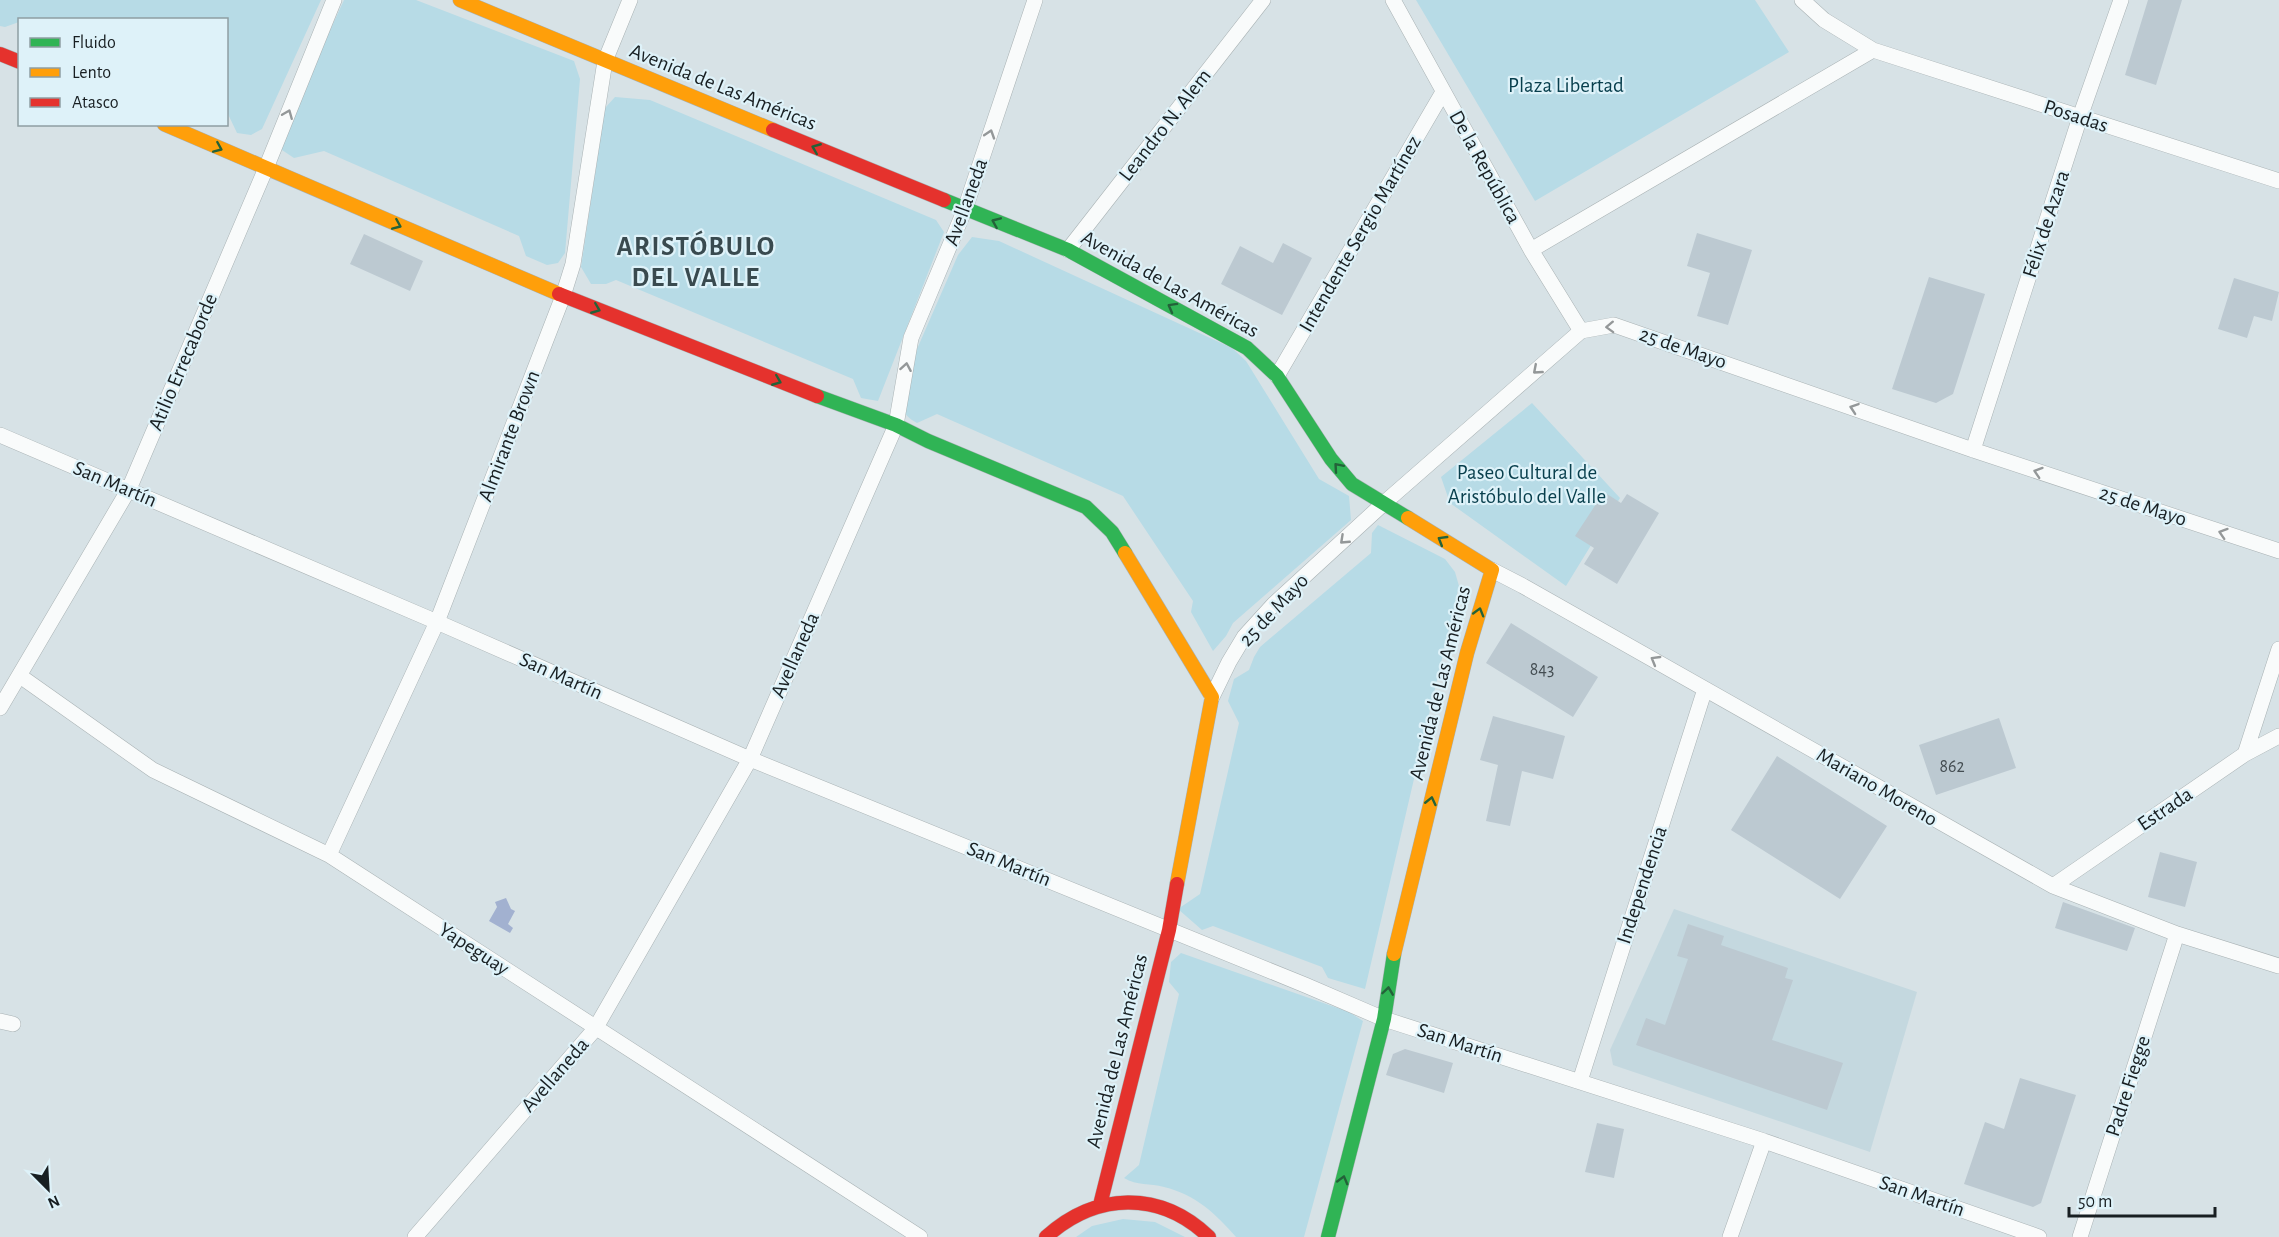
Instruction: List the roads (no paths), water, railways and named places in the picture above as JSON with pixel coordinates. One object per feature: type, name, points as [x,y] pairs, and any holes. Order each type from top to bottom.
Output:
[{"type":"main road","name":"Avenida de Las Américas","points":[[460,0],[1068,250],[1247,348],[1277,376],[1331,459],[1352,484],[1492,570],[1467,653],[1392,964],[1384,1019],[1328,1237]]},
{"type":"main road","points":[[0,54],[18,61]]},
{"type":"main road","points":[[169,126],[563,296],[896,425],[928,441],[1086,507],[1112,532],[1212,697]]},
{"type":"main road","name":"Avenida de Las Américas","points":[[1100,1205],[1170,930],[1212,697]]},
{"type":"main road","points":[[1046,1237],[1072,1216],[1100,1205],[1137,1202],[1172,1210],[1203,1230],[1209,1237]]},
{"type":"street","name":"Atilio Errecaborde","points":[[0,708],[129,489],[266,168],[334,0]]},
{"type":"street","name":"Almirante Brown","points":[[329,855],[437,622],[563,296],[573,264],[605,61],[630,0]]},
{"type":"street","name":"Avellaneda","points":[[414,1237],[596,1029],[750,759],[896,425],[911,338],[965,209],[1035,0]]},
{"type":"street","name":"Leandro N. Alem","points":[[1068,250],[1263,0]]},
{"type":"street","name":"De la República","points":[[1393,0],[1531,250],[1581,331]]},
{"type":"street","name":"Posadas","points":[[1802,0],[1824,20],[1873,50],[2279,181]]},
{"type":"street","name":"Félix de Azara","points":[[1973,450],[2080,117],[2121,0]]},
{"type":"street","points":[[1531,250],[1873,50]]},
{"type":"street","name":"Intendente Sergio Martínez","points":[[1277,376],[1443,92]]},
{"type":"street","name":"25 de Mayo","points":[[1212,697],[1229,662],[1255,624],[1383,504],[1581,331],[1614,325],[1973,450],[2279,551]]},
{"type":"street","name":"San Martín","points":[[0,435],[750,759],[1384,1019],[1764,1141],[2039,1237]]},
{"type":"street","name":"Mariano Moreno","points":[[1492,570],[2053,886],[2177,934],[2279,966]]},
{"type":"street","points":[[2245,754],[2279,649]]},
{"type":"street","name":"Yapeguay","points":[[20,676],[153,770],[329,855],[920,1237]]},
{"type":"street","name":"Independencia","points":[[1580,1082],[1705,689]]},
{"type":"street","name":"Estrada","points":[[2053,886],[2245,754],[2279,736]]},
{"type":"street","name":"Padre Fiegge","points":[[2080,1237],[2177,934]]},
{"type":"street","points":[[1730,1237],[1764,1141]]},
{"type":"district","name":"ARISTÓBULO DEL VALLE","points":[[696,262]]},
{"type":"park label","name":"Plaza Libertad","points":[[1566,85]]},
{"type":"park label","name":"Paseo Cultural de Aristóbulo del Valle","points":[[1527,484]]}]
